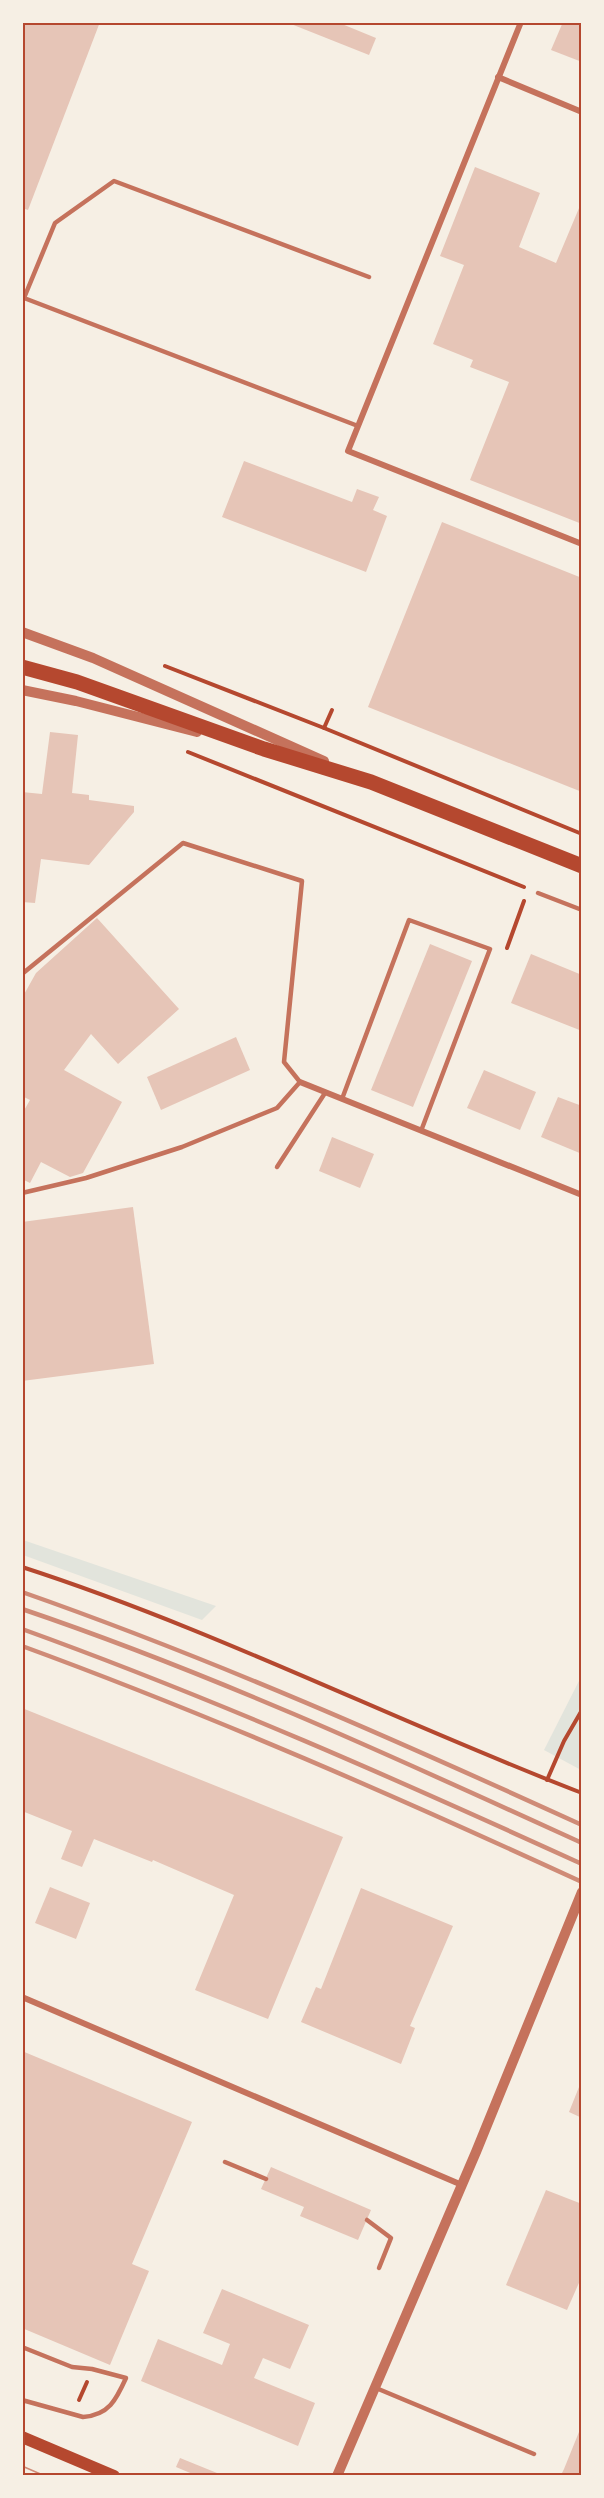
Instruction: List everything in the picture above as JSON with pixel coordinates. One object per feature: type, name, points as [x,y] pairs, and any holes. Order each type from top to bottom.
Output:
[{"type":"main road","points":[[22,667],[77,682],[264,749],[370,782],[582,866]]},
{"type":"main road","points":[[22,2437],[114,2475]]},
{"type":"street","points":[[521,22],[348,451],[582,543]]},
{"type":"street","points":[[498,77],[582,112]]},
{"type":"street","points":[[22,632],[93,658],[370,782]]},
{"type":"street","points":[[22,690],[76,701],[264,749]]},
{"type":"street","points":[[300,1082],[582,1195]]},
{"type":"street","points":[[337,2475],[462,2185],[582,1892]]},
{"type":"street","points":[[22,1997],[462,2185]]},
{"type":"lane","points":[[358,426],[24,298],[55,223],[114,181],[369,278]]},
{"type":"lane","points":[[22,974],[183,843],[302,881],[284,1062],[300,1082],[277,1108],[182,1147],[86,1178],[22,1194]]},
{"type":"lane","points":[[538,893],[582,910]]},
{"type":"lane","points":[[342,1099],[409,920],[490,949],[422,1131]]},
{"type":"lane","points":[[277,1167],[326,1093]]},
{"type":"lane","points":[[225,2162],[266,2179]]},
{"type":"lane","points":[[367,2220],[391,2238],[379,2268]]},
{"type":"lane","points":[[22,2347],[72,2367],[92,2369],[126,2378],[110,2408],[93,2416],[83,2417],[22,2400]]},
{"type":"lane","points":[[376,2388],[534,2454]]},
{"type":"path","points":[[164,666],[324,728],[582,834]]},
{"type":"path","points":[[324,728],[332,710]]},
{"type":"path","points":[[186,751],[538,893]]},
{"type":"path","points":[[490,949],[507,948],[529,889]]},
{"type":"path","points":[[22,1567],[92,1589],[211,1637],[582,1793]]},
{"type":"path","points":[[547,1780],[564,1741],[582,1710]]},
{"type":"shaded area","points":[[23,1540],[216,1606],[202,1620],[23,1555]]},
{"type":"shaded area","points":[[581,1677],[581,1770],[544,1750]]},
{"type":"building","points":[[22,22],[100,22],[28,210],[22,208]]},
{"type":"building","points":[[286,22],[337,22],[376,38],[369,55]]},
{"type":"building","points":[[563,22],[582,22],[582,62],[551,50]]},
{"type":"building","points":[[475,167],[540,193],[519,247],[556,263],[582,201],[582,524],[470,480],[509,382],[470,367],[473,360],[433,344],[464,265],[440,256]]},
{"type":"building","points":[[244,461],[352,502],[357,489],[379,497],[373,510],[387,516],[366,572],[222,517]]},
{"type":"building","points":[[442,522],[582,578],[582,792],[368,707]]},
{"type":"building","points":[[50,732],[78,735],[72,793],[89,795],[89,800],[134,806],[134,812],[89,865],[41,859],[35,903],[22,902],[22,792],[42,794]]},
{"type":"building","points":[[97,918],[179,1009],[118,1064],[91,1034],[64,1070],[122,1102],[83,1173],[70,1177],[41,1162],[30,1183],[22,1179],[22,1114],[30,1100],[22,1096],[22,998],[36,973]]},
{"type":"building","points":[[430,944],[472,961],[413,1107],[371,1090]]},
{"type":"building","points":[[531,954],[582,975],[582,1031],[511,1003]]},
{"type":"building","points":[[236,1037],[250,1070],[161,1110],[147,1077]]},
{"type":"building","points":[[484,1070],[536,1092],[520,1130],[467,1108]]},
{"type":"building","points":[[558,1097],[582,1106],[582,1154],[541,1137]]},
{"type":"building","points":[[332,1137],[374,1154],[360,1188],[319,1171]]},
{"type":"building","points":[[133,1207],[154,1364],[22,1381],[22,1222]]},
{"type":"building","points":[[22,1708],[343,1837],[268,2019],[195,1990],[234,1895],[153,1860],[152,1862],[94,1839],[82,1867],[61,1859],[72,1831],[22,1811]]},
{"type":"building","points":[[50,1887],[90,1903],[76,1939],[35,1923]]},
{"type":"building","points":[[361,1888],[453,1926],[410,2026],[415,2028],[401,2064],[301,2022],[316,1987],[321,1989]]},
{"type":"building","points":[[22,2051],[192,2122],[132,2264],[149,2271],[110,2365],[22,2328]]},
{"type":"building","points":[[582,2082],[582,2118],[569,2112]]},
{"type":"building","points":[[271,2167],[371,2210],[358,2240],[300,2216],[304,2207],[261,2189]]},
{"type":"building","points":[[546,2190],[582,2204],[582,2276],[567,2310],[506,2285]]},
{"type":"building","points":[[222,2289],[309,2325],[290,2369],[263,2358],[254,2378],[315,2403],[298,2446],[141,2381],[158,2339],[222,2365],[230,2344],[203,2333]]},
{"type":"building","points":[[581,2427],[582,2475],[561,2475],[564,2469]]},
{"type":"building","points":[[180,2458],[222,2475],[195,2475],[176,2467]]},
{"type":"tram line","points":[[22,2466],[45,2476]]},
{"type":"railway","points":[[22,1592],[164,1645],[305,1702],[582,1825]]},
{"type":"railway","points":[[22,1609],[94,1634],[235,1689],[375,1749],[582,1843]]},
{"type":"railway","points":[[22,1629],[164,1683],[305,1741],[582,1864]]},
{"type":"railway","points":[[22,1646],[164,1700],[304,1758],[582,1882]]}]
